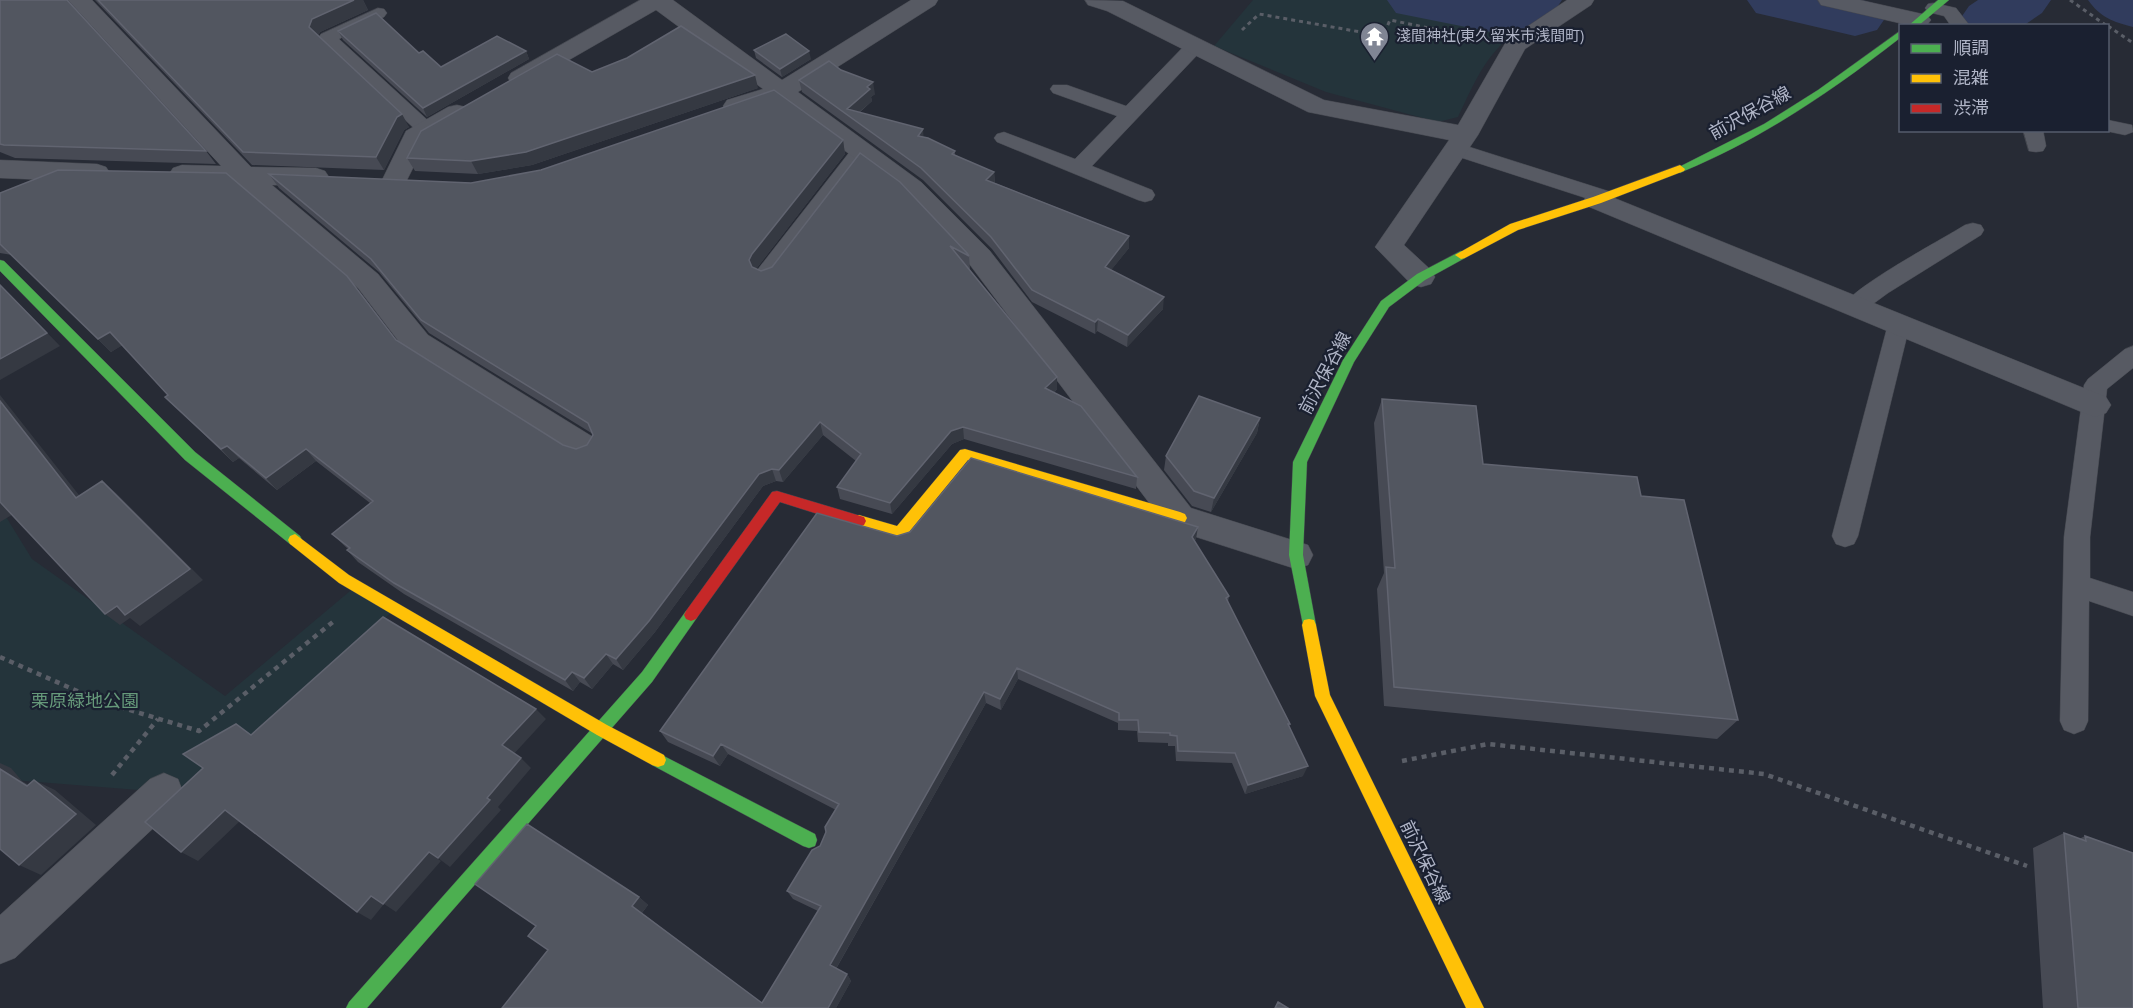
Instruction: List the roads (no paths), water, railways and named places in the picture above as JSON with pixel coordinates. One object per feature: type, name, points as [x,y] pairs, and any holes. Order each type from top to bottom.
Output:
[{"type":"street","points":[[79,0],[244,175],[368,281],[417,343],[582,446]]},
{"type":"street","points":[[396,181],[415,137],[657,0],[912,188],[981,258],[1180,518]]},
{"type":"street","points":[[709,115],[780,92],[927,0]]},
{"type":"street","points":[[1096,0],[1115,6],[1317,106],[1461,142]]},
{"type":"street","points":[[1421,277],[1389,247],[1461,142],[1515,45],[1583,0]]},
{"type":"street","points":[[1829,0],[1936,15]]},
{"type":"street","name":"前沢保谷線","points":[[1475,1008],[1323,696],[1296,555],[1300,462],[1348,360],[1385,304],[1421,277],[1514,227],[1600,199],[1698,162],[1765,130],[1843,78],[1899,35]]},
{"type":"street","points":[[0,169],[124,173]]},
{"type":"street","points":[[11,196],[65,172]]},
{"type":"street","points":[[159,173],[337,178]]},
{"type":"street","points":[[1600,199],[2095,405]]},
{"type":"street","points":[[0,264],[190,456],[344,579],[602,730],[809,840]]},
{"type":"street","points":[[355,1008],[647,677],[777,496],[900,533],[965,454],[1296,555]]},
{"type":"street","points":[[0,943],[164,792]]},
{"type":"lane","points":[[378,13],[327,38],[427,130]]},
{"type":"lane","points":[[1078,168],[1129,114],[1206,51]]},
{"type":"lane","points":[[1060,89],[1129,114]]},
{"type":"lane","points":[[1004,138],[1144,195]]},
{"type":"lane","points":[[1461,142],[1600,199]]},
{"type":"lane","points":[[766,274],[862,150]]},
{"type":"lane","points":[[1854,306],[1880,286],[1972,230]]},
{"type":"lane","points":[[1845,536],[1899,324]]},
{"type":"lane","points":[[2074,721],[2077,537],[2096,385],[2133,355]]},
{"type":"lane","points":[[2077,585],[2133,604]]},
{"type":"waterway","points":[[1418,0],[1506,16],[1531,0]]},
{"type":"waterway","points":[[1778,0],[1855,17]]},
{"type":"waterway","points":[[1991,19],[2020,0]]},
{"type":"waterway","points":[[2119,0],[2133,8]]},
{"type":"place","name":"淺間神社(東久留米市浅間町)","points":[[1375,62]]},
{"type":"park label","name":"栗原緑地公園","points":[[85,701]]}]
